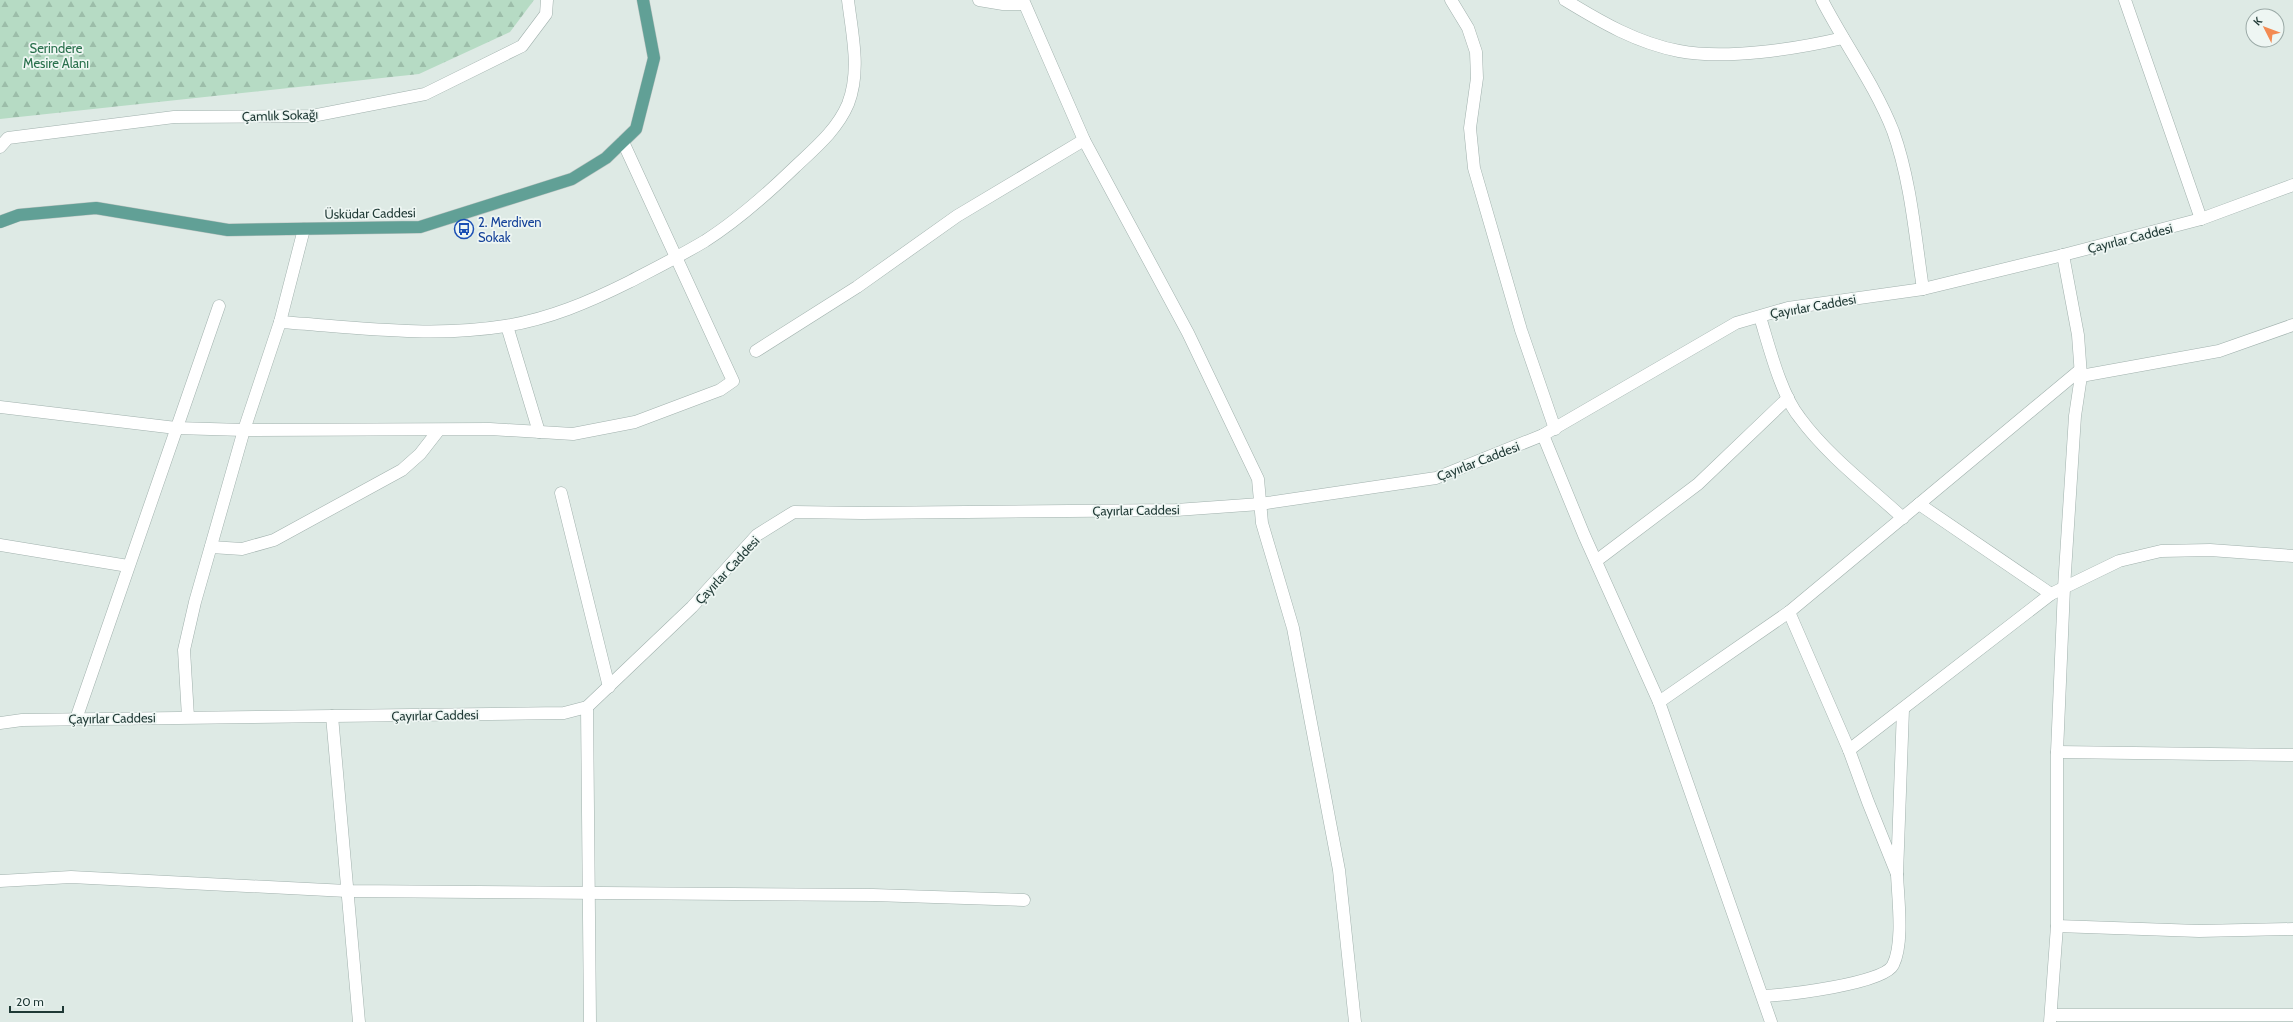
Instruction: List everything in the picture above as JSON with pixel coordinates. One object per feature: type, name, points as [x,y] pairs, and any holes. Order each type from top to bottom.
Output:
[{"type":"main road","name":"Üsküdar Caddesi","points":[[0,222],[19,214],[96,208],[228,230],[420,227],[572,179],[606,158],[636,129],[654,58],[643,0]]},
{"type":"street","name":"Çamlık Sokağı","points":[[0,147],[8,138],[174,117],[312,116],[425,94],[522,46],[546,14],[547,0]]},
{"type":"street","points":[[280,322],[434,331],[478,330],[507,326],[553,315],[595,299],[676,258],[706,240],[759,201],[835,127],[848,104],[854,78],[854,51],[848,0]]},
{"type":"street","points":[[979,0],[1003,4],[1024,2],[1084,140],[1188,333],[1258,479],[1262,523],[1293,628],[1339,870],[1355,1022]]},
{"type":"street","points":[[1451,0],[1468,28],[1476,52],[1477,78],[1470,128],[1474,168],[1521,330],[1555,429]]},
{"type":"street","points":[[1565,0],[1604,24],[1627,34],[1680,51],[1759,52],[1787,49],[1843,38]]},
{"type":"street","points":[[1822,0],[1881,105],[1900,152],[1906,176],[1922,289]]},
{"type":"street","points":[[2125,0],[2201,219]]},
{"type":"street","points":[[756,351],[856,287],[957,216],[1084,140]]},
{"type":"street","points":[[0,407],[176,428],[244,430],[490,430],[573,434],[635,422],[720,390],[733,381],[622,142]]},
{"type":"street","name":"Çayırlar Caddesi","points":[[0,723],[22,720],[76,719],[564,713],[587,706],[609,687],[692,607],[757,536],[794,512],[862,513],[1176,510],[1260,504],[1436,478],[1543,436],[1736,324],[1788,308],[1922,289],[2063,255],[2201,219],[2293,185]]},
{"type":"street","points":[[188,718],[184,650],[244,430],[280,322],[304,229]]},
{"type":"street","points":[[2063,255],[2078,335],[2080,373],[2075,416],[2064,588],[2057,752],[2057,926],[2051,1018],[2293,1015]]},
{"type":"street","points":[[76,719],[219,306]]},
{"type":"street","points":[[1760,317],[1788,398],[1799,418],[1831,453],[1903,518]]},
{"type":"street","points":[[1659,702],[1789,612],[2080,373],[2219,351],[2293,325]]},
{"type":"street","points":[[507,326],[539,432]]},
{"type":"street","points":[[1596,560],[1687,493],[1788,398]]},
{"type":"street","points":[[211,548],[242,549],[274,540],[402,470],[420,454],[438,431]]},
{"type":"street","points":[[1543,436],[1659,702],[1771,1022]]},
{"type":"street","points":[[560,493],[609,687]]},
{"type":"street","points":[[1919,504],[2051,594]]},
{"type":"street","points":[[0,545],[128,566]]},
{"type":"street","points":[[1849,750],[2051,594],[2118,561],[2161,551],[2210,550],[2293,556]]},
{"type":"street","points":[[1789,612],[1849,750],[1897,874]]},
{"type":"street","points":[[587,706],[590,1022]]},
{"type":"street","points":[[1763,996],[1796,994],[1864,980],[1887,972],[1893,966],[1898,943],[1897,874],[1903,709]]},
{"type":"street","points":[[332,716],[359,1022]]},
{"type":"street","points":[[2057,752],[2293,755]]},
{"type":"street","points":[[0,881],[71,877],[347,890],[873,895],[1024,900]]},
{"type":"street","points":[[2057,926],[2199,931],[2293,929]]},
{"type":"green space","name":"Serindere Mesire Alanı","points":[[0,0],[534,0],[510,32],[419,74],[0,119]]},
{"type":"place","name":"2. Merdiven Sokak","points":[[464,229]]}]
